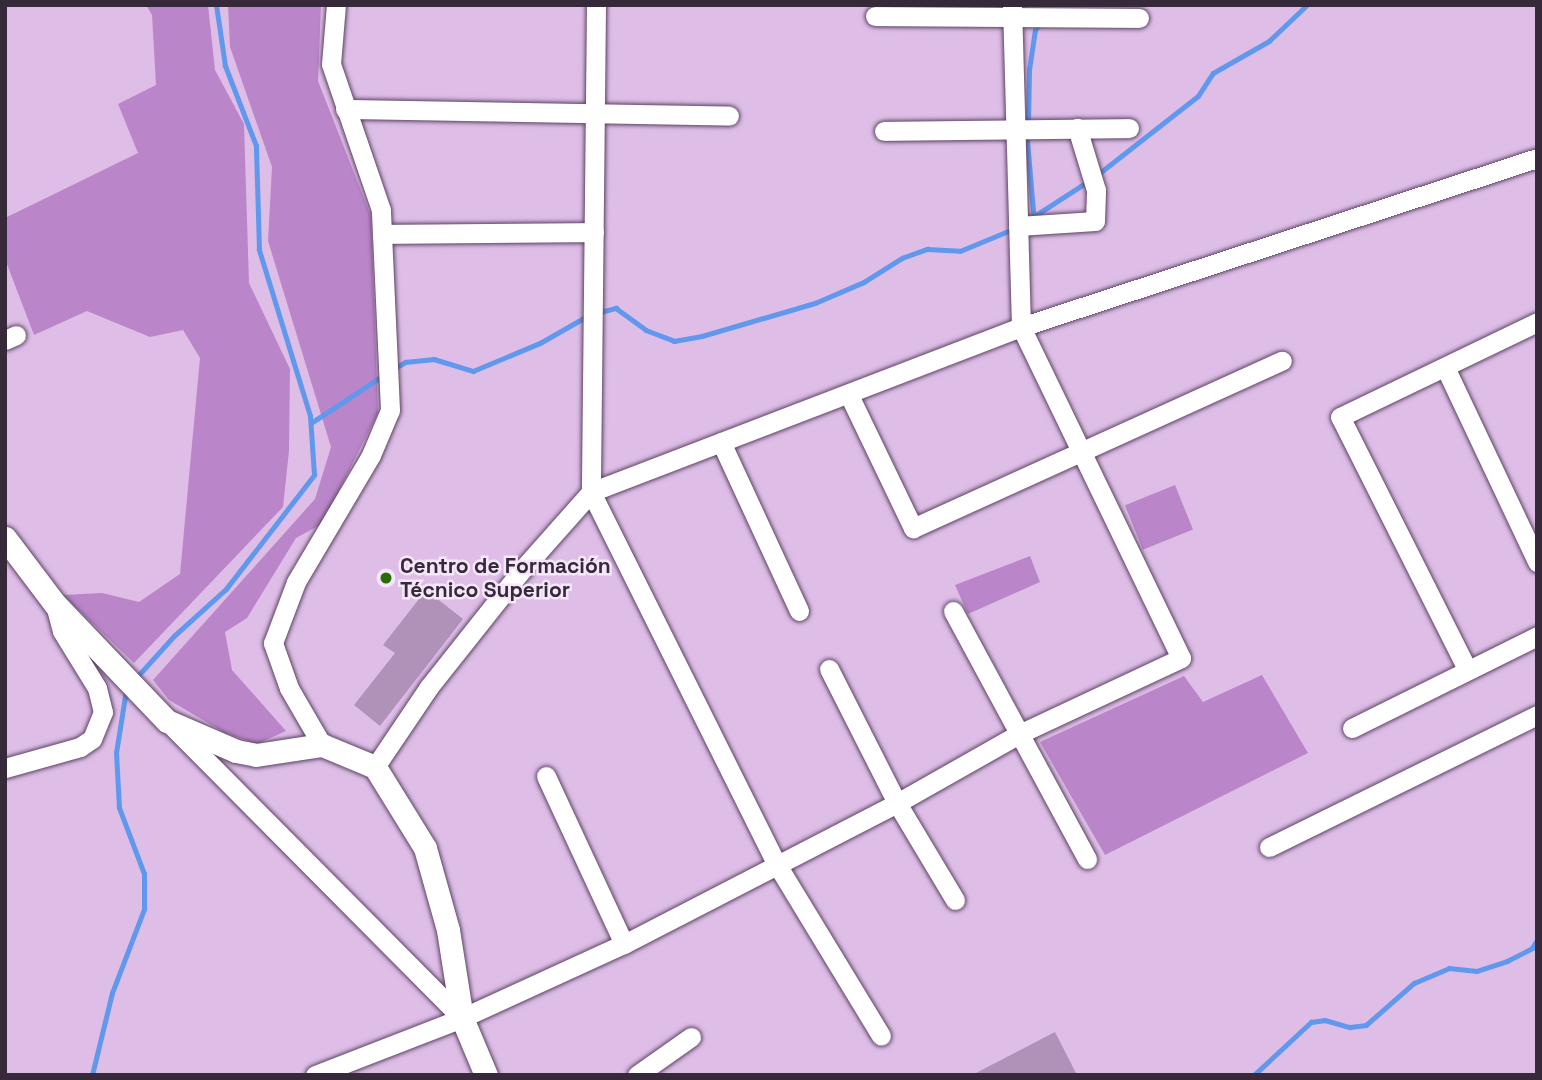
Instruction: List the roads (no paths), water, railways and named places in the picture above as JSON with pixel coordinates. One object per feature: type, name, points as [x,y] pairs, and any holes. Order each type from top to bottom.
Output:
[{"type":"main road","points":[[5,538],[55,604],[160,712],[236,751],[256,755],[322,745],[375,767],[425,848],[448,930],[462,1018],[486,1075]]},
{"type":"street","points":[[322,745],[289,688],[273,643],[296,582],[371,455],[390,410],[381,210],[331,64],[336,5]]},
{"type":"street","points":[[596,5],[591,492],[776,863],[881,1036]]},
{"type":"street","points":[[875,16],[1012,11],[1139,18]]},
{"type":"street","points":[[315,1075],[462,1018],[624,944],[776,863],[897,803],[1019,734],[1181,658],[1084,448],[1021,327],[1012,11]]},
{"type":"street","points":[[345,109],[729,116]]},
{"type":"street","points":[[1018,226],[1096,221],[1096,190],[1077,128]]},
{"type":"street","points":[[884,131],[1129,128]]},
{"type":"street","points":[[375,767],[429,687],[520,572],[591,492],[849,396],[1021,327],[1537,158]]},
{"type":"street","points":[[382,234],[594,232]]},
{"type":"street","points":[[1467,669],[1340,417],[1537,322]]},
{"type":"street","points":[[849,396],[913,528],[1084,448],[1282,361]]},
{"type":"street","points":[[1444,368],[1537,562]]},
{"type":"street","points":[[721,442],[799,611]]},
{"type":"street","points":[[5,768],[80,747],[92,738],[103,712],[97,688],[62,631],[55,604]]},
{"type":"street","points":[[953,611],[1087,859]]},
{"type":"street","points":[[1352,728],[1537,636]]},
{"type":"street","points":[[829,669],[897,803],[955,900]]},
{"type":"street","points":[[160,712],[317,877],[462,1018]]},
{"type":"street","points":[[1269,846],[1537,715]]},
{"type":"street","points":[[546,776],[624,944]]},
{"type":"street","points":[[637,1075],[691,1037]]},
{"type":"waterway","points":[[136,678],[174,636],[226,589],[314,475],[310,416],[259,250],[256,146],[225,66],[216,5]]},
{"type":"waterway","points":[[1097,175],[1198,96],[1213,73],[1269,41],[1307,5]]},
{"type":"waterway","points":[[1028,123],[1029,70],[1035,30],[1041,22]]},
{"type":"waterway","points":[[1027,135],[1034,216]]},
{"type":"waterway","points":[[1033,217],[1087,182]]},
{"type":"waterway","points":[[597,313],[616,308],[646,330],[674,341],[702,336],[815,303],[864,282],[902,258],[927,249],[960,251],[1013,229]]},
{"type":"waterway","points":[[394,369],[405,362],[434,359],[473,371],[540,343],[589,315]]},
{"type":"waterway","points":[[311,423],[384,375]]},
{"type":"waterway","points":[[92,1075],[112,993],[144,909],[144,874],[119,808],[116,753],[126,690]]},
{"type":"waterway","points":[[1254,1075],[1311,1022],[1325,1020],[1350,1027],[1366,1025],[1414,983],[1449,968],[1477,971],[1507,961],[1532,948],[1537,940]]},
{"type":"place","name":"Centro de Formación Técnico Superior","points":[[386,578]]}]
